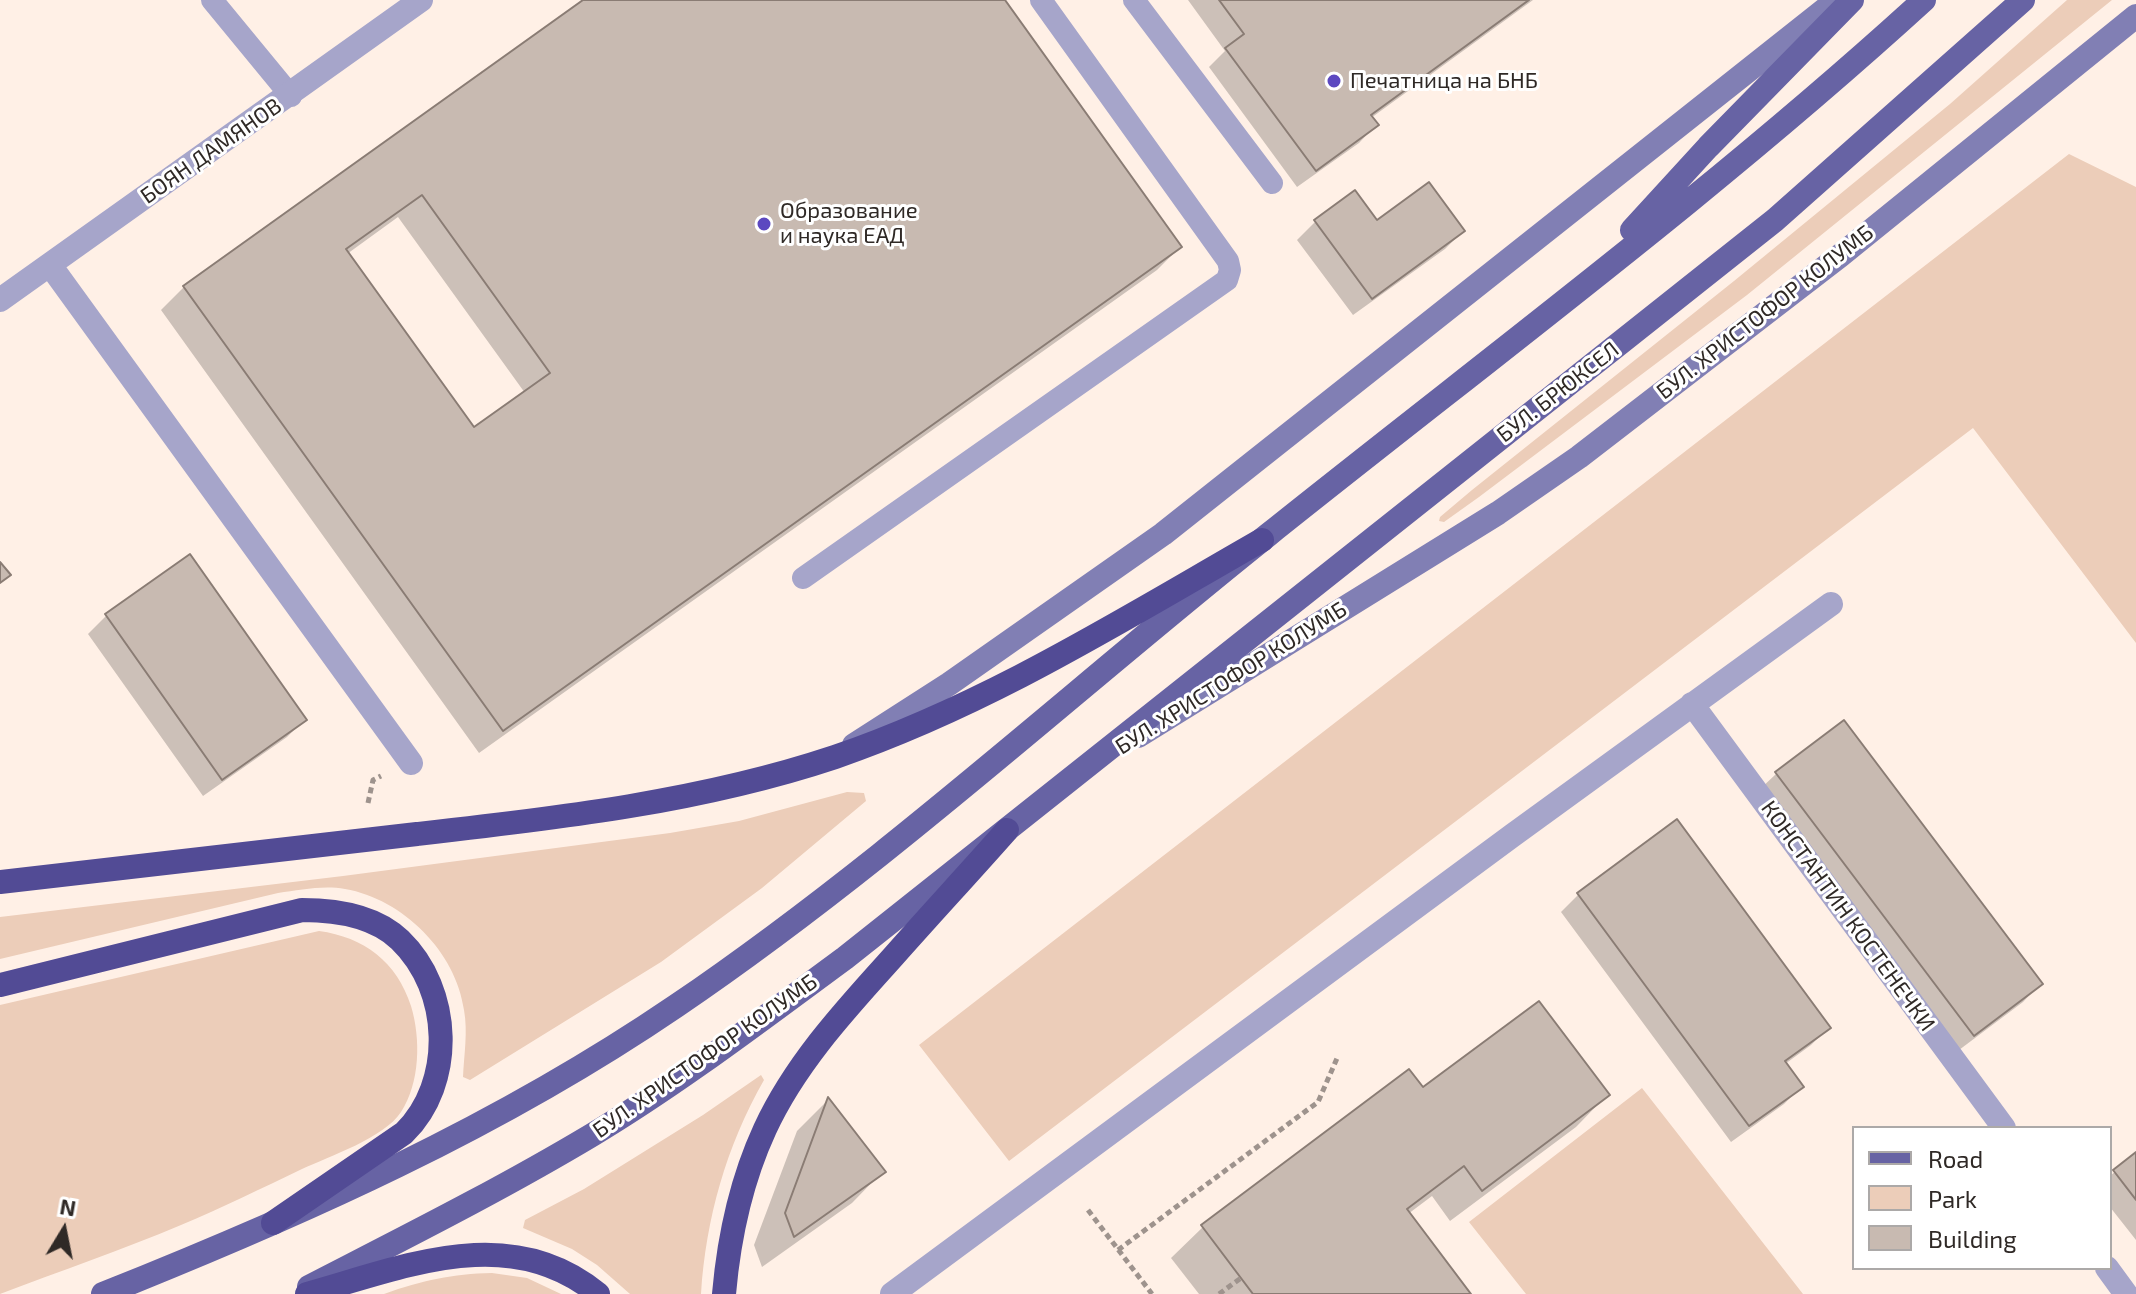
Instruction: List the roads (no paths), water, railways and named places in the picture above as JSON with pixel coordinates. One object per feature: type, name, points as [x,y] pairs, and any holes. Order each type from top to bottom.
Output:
[{"type":"highway","points":[[0,882],[522,822],[645,804],[758,779],[835,757],[957,709],[1027,675],[1262,540]]},
{"type":"highway","points":[[724,1294],[732,1232],[752,1161],[785,1095],[833,1024],[1007,830]]},
{"type":"highway","points":[[0,985],[302,910],[351,914],[376,924],[399,939],[419,963],[432,989],[439,1017],[440,1063],[430,1099],[419,1119],[404,1133],[273,1223]]},
{"type":"highway","points":[[307,1294],[428,1260],[476,1253],[517,1256],[550,1264],[578,1277],[598,1294]]},
{"type":"main road","points":[[835,757],[949,684],[1163,534],[1837,0]]},
{"type":"main road","points":[[1579,287],[1708,147],[1852,0]]},
{"type":"main road","points":[[103,1294],[431,1152],[547,1087],[672,1009],[800,919],[1262,540],[1830,86],[1924,0]]},
{"type":"main road","name":"БУЛ. БРЮКСЕЛ","points":[[1082,771],[1775,220],[2023,0]]},
{"type":"main road","name":"БУЛ. ХРИСТОФОР КОЛУМБ","points":[[296,1294],[491,1193],[606,1125],[720,1050],[845,958],[1082,771],[1498,513],[1579,457],[1841,255],[2136,16]]},
{"type":"street","name":"БОЯН ДАМЯНОВ","points":[[0,300],[291,96],[421,0]]},
{"type":"street","points":[[50,265],[411,763]]},
{"type":"street","points":[[892,1294],[1831,604]]},
{"type":"street","name":"КОНСТАНТИН КОСТЕНЕЧКИ","points":[[1692,704],[2003,1126]]},
{"type":"street","points":[[2108,1270],[2126,1294]]},
{"type":"lane","points":[[212,0],[291,96]]},
{"type":"lane","points":[[803,578],[1227,280],[1230,270],[1228,261],[1041,0]]},
{"type":"lane","points":[[1134,0],[1272,183]]},
{"type":"place","name":"Печатница на БНБ","points":[[1334,81]]},
{"type":"place","name":"Образование и наука ЕАД","points":[[764,224]]}]
